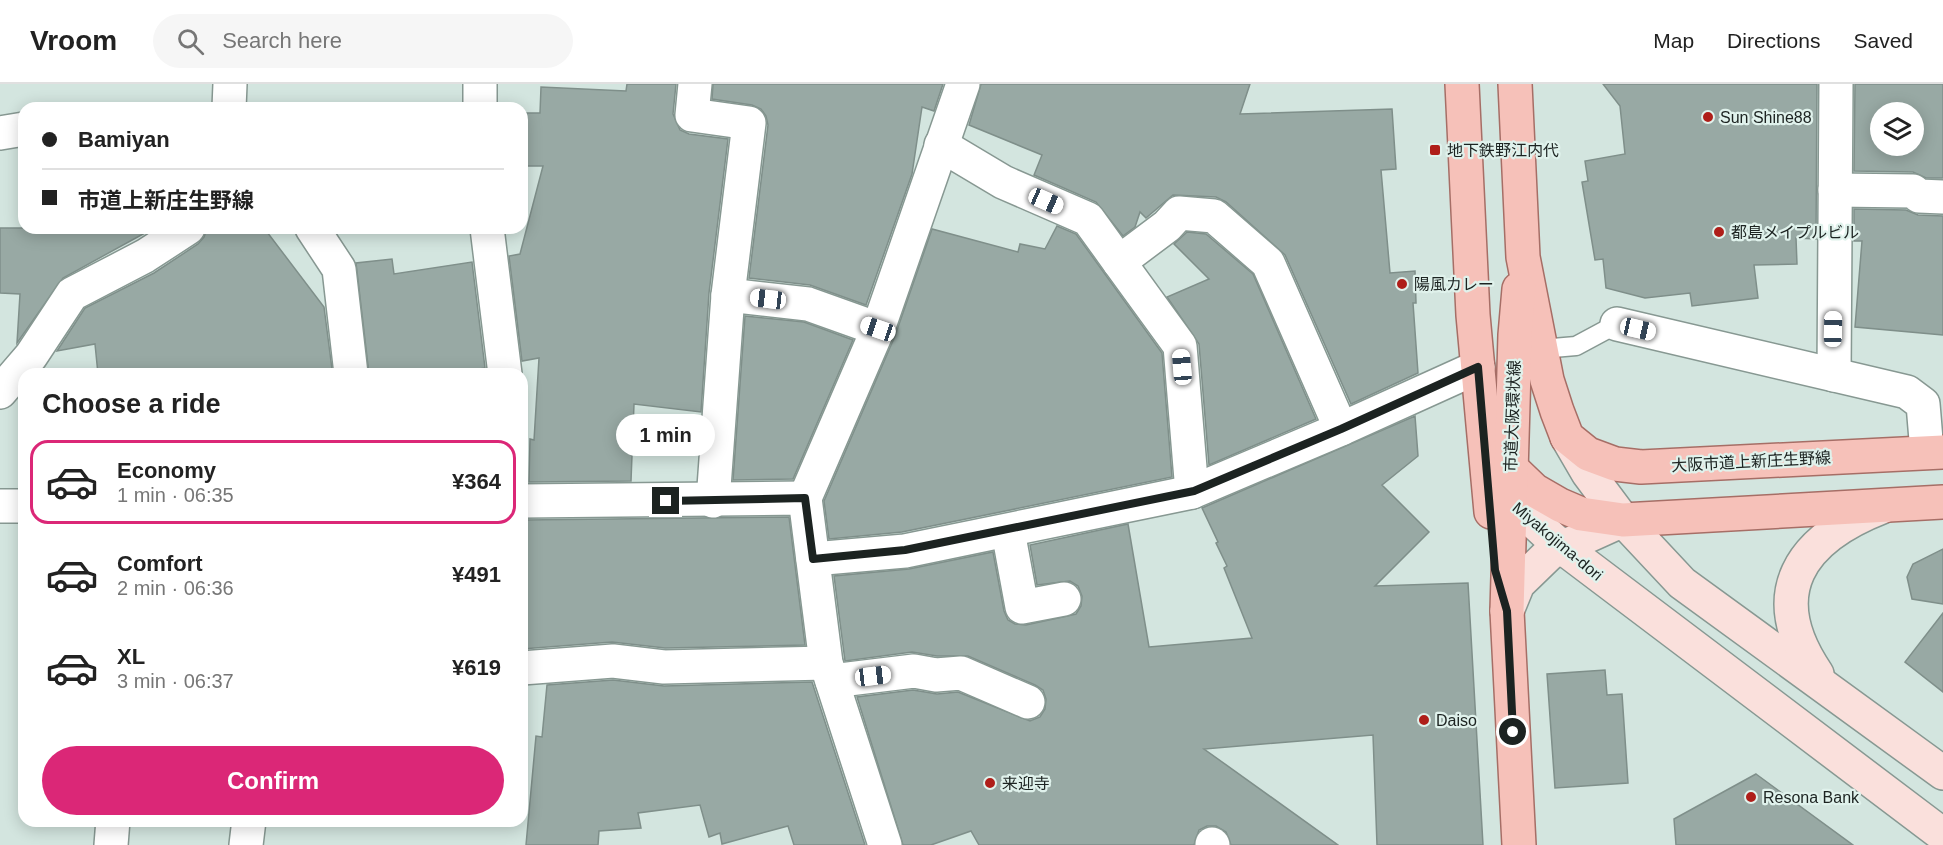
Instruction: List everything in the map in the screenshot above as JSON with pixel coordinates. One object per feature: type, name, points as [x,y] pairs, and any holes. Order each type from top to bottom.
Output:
[{"type":"main road","points":[[1462,84],[1478,367],[1484,423],[1509,460],[1510,484],[1533,490],[1581,514],[1623,520],[1943,502]]},
{"type":"main road","points":[[1515,84],[1523,256],[1547,380],[1567,437]]},
{"type":"main road","name":"市道大阪環状線","points":[[1519,845],[1507,611],[1515,335],[1523,256]]},
{"type":"main road","name":"市道大阪環状線","points":[[1484,423],[1495,570],[1507,611]]},
{"type":"main road","name":"大阪市道上新庄生野線","points":[[1567,437],[1587,454],[1615,464],[1641,467],[1935,452]]},
{"type":"street","points":[[229,102],[230,84]]},
{"type":"street","points":[[480,84],[480,102]]},
{"type":"street","points":[[695,84],[692,115],[748,123],[728,295],[713,501]]},
{"type":"street","points":[[885,845],[829,672],[805,498],[878,329],[963,84]]},
{"type":"street","points":[[1833,375],[1836,84]]},
{"type":"street","points":[[0,133],[18,130]]},
{"type":"street","points":[[941,145],[1003,182],[1088,219],[1180,346],[1192,492]]},
{"type":"street","points":[[1835,190],[1913,191],[1919,196],[1943,197]]},
{"type":"street","points":[[1119,262],[1167,226],[1179,213],[1214,216],[1268,263],[1341,429]]},
{"type":"street","points":[[21,368],[72,294],[145,256],[179,234]]},
{"type":"street","points":[[316,234],[339,269],[350,368]]},
{"type":"street","points":[[488,234],[505,368]]},
{"type":"street","points":[[728,295],[808,304],[878,329]]},
{"type":"street","points":[[1617,324],[1907,392],[1923,404],[1935,452]]},
{"type":"street","points":[[813,559],[905,550],[1192,492],[1341,429],[1478,367]]},
{"type":"street","points":[[0,392],[18,371]]},
{"type":"street","points":[[1567,437],[1588,473],[1623,520],[1682,583],[1943,773]]},
{"type":"street","name":"Miyakojima-dori","points":[[1510,484],[1563,547],[1943,835]]},
{"type":"street","points":[[528,501],[713,501],[805,498]]},
{"type":"street","points":[[1825,686],[1804,655],[1796,635],[1792,600],[1798,571],[1810,551],[1827,535],[1850,519],[1889,504]]},
{"type":"street","points":[[0,506],[18,506]]},
{"type":"street","points":[[1507,611],[1518,584],[1550,554],[1623,520]]},
{"type":"street","points":[[1008,531],[1022,607],[1064,599]]},
{"type":"street","points":[[528,668],[613,661],[664,667],[829,672],[914,671],[936,675],[961,673],[1028,702]]},
{"type":"street","points":[[111,845],[112,827]]},
{"type":"street","points":[[246,845],[248,827]]},
{"type":"lane","points":[[1541,349],[1576,346],[1617,324]]},
{"type":"building","points":[[627,84],[676,84],[673,114],[680,130],[689,134],[728,139],[709,293],[701,412],[634,404],[631,481],[529,482],[530,439],[534,440],[539,358],[522,361],[509,256],[520,254],[525,234],[528,234],[528,223],[543,166],[528,166],[528,113],[540,113],[541,87],[626,91]]},
{"type":"building","points":[[713,84],[943,84],[934,111],[922,107],[912,174],[866,305],[810,285],[749,278],[768,125],[761,109],[752,105],[712,99]]},
{"type":"building","points":[[981,84],[1250,84],[1240,114],[1392,109],[1396,169],[1381,170],[1390,273],[1415,271],[1416,303],[1413,303],[1418,373],[1351,404],[1285,255],[1226,202],[1216,197],[1173,195],[1146,218],[1140,212],[1135,227],[1123,236],[1096,202],[1034,175],[1042,155],[969,125]]},
{"type":"building","points":[[1603,84],[1817,84],[1816,239],[1796,238],[1797,264],[1754,265],[1758,298],[1692,306],[1690,293],[1645,298],[1606,288],[1603,259],[1595,260],[1582,182],[1588,181],[1585,161],[1625,154],[1620,106]]},
{"type":"building","points":[[1855,84],[1943,84],[1943,178],[1926,178],[1913,172],[1854,171]]},
{"type":"building","points":[[1854,209],[1906,210],[1918,215],[1943,216],[1943,335],[1855,327],[1862,241],[1854,241]]},
{"type":"building","points":[[1057,226],[1076,234],[1162,353],[1172,477],[902,532],[829,539],[824,501],[895,336],[932,229],[1018,252],[1020,244],[1045,249]]},
{"type":"building","points":[[0,228],[18,228],[18,234],[143,234],[63,278],[17,343],[20,294],[0,293]]},
{"type":"building","points":[[1187,232],[1206,234],[1253,274],[1316,419],[1209,465],[1199,344],[1167,297],[1209,279],[1174,244]]},
{"type":"building","points":[[205,234],[269,234],[324,307],[332,368],[97,368],[95,344],[57,351],[85,308],[154,273],[198,244]]},
{"type":"building","points":[[392,259],[394,274],[472,262],[485,368],[368,368],[356,263]]},
{"type":"building","points":[[745,316],[804,322],[853,340],[793,479],[733,480]]},
{"type":"building","points":[[1415,416],[1418,456],[1382,485],[1429,532],[1375,586],[1468,583],[1483,845],[1377,845],[1373,735],[1204,749],[1338,845],[1231,845],[1226,832],[1216,826],[1207,826],[1199,830],[1194,845],[979,845],[971,831],[931,845],[903,845],[857,697],[913,690],[937,694],[958,692],[1030,721],[1040,717],[1045,709],[1046,699],[1043,690],[1035,685],[968,656],[937,656],[912,652],[845,661],[834,576],[909,569],[993,552],[1004,611],[1008,620],[1015,624],[1026,625],[1076,614],[1081,606],[1082,596],[1078,586],[1070,581],[1037,585],[1030,545],[1128,524],[1149,647],[1252,638],[1224,568],[1227,566],[1216,543],[1218,542],[1202,508]]},
{"type":"building","points":[[789,517],[805,645],[665,648],[612,642],[528,649],[528,520]]},
{"type":"building","points":[[1943,549],[1943,604],[1912,599],[1907,577],[1913,564]]},
{"type":"building","points":[[1943,613],[1943,692],[1905,662]]},
{"type":"building","points":[[1605,670],[1607,695],[1622,694],[1628,783],[1555,788],[1547,674]]},
{"type":"building","points":[[613,680],[664,686],[812,682],[865,845],[794,845],[788,826],[722,844],[720,833],[709,837],[700,805],[638,813],[641,828],[599,831],[598,845],[526,845],[536,736],[542,737],[547,685]]},
{"type":"building","name":"Resona Bank","points":[[1756,774],[1853,845],[1676,845],[1674,819]]},
{"type":"place","name":"Sun Shine88","points":[[1708,117]]},
{"type":"place","name":"地下鉄野江内代","points":[[1435,150]]},
{"type":"place","name":"都島メイプルビル","points":[[1719,232]]},
{"type":"place","name":"陽風カレー","points":[[1402,284]]},
{"type":"place","name":"Daiso","points":[[1424,720]]},
{"type":"place","name":"来迎寺","points":[[990,783]]},
{"type":"place","name":"Resona Bank","points":[[1751,797]]},
{"type":"route","points":[[666,501],[805,498],[813,559],[905,550],[1008,531],[1194,491],[1341,429],[1478,367],[1495,570],[1507,611],[1513,732]]}]
